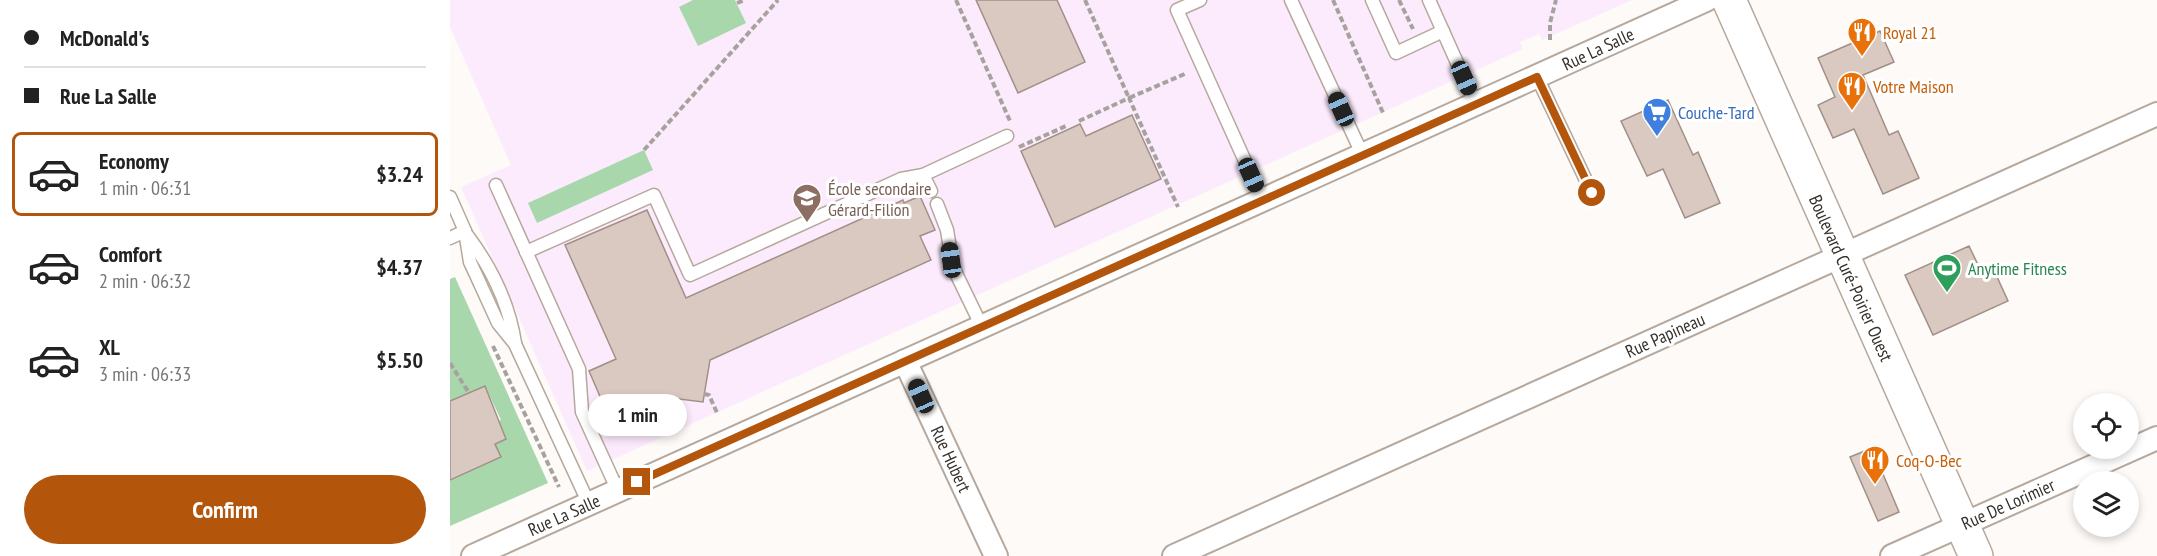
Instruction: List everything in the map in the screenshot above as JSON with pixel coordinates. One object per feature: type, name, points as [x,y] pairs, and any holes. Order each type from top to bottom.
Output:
[{"type":"main road","name":"Boulevard Curé-Poirier Ouest","points":[[1729,0],[1976,556]]},
{"type":"street","name":"Rue La Salle","points":[[473,556],[1706,0]]},
{"type":"street","name":"Rue Papineau","points":[[1174,556],[2157,114]]},
{"type":"street","name":"Rue Hubert","points":[[906,361],[996,556]]},
{"type":"street","name":"Rue De Lorimier","points":[[1892,556],[2157,438]]},
{"type":"lane","points":[[1200,0],[1177,10],[1263,201]]},
{"type":"lane","points":[[1292,0],[1363,156]]},
{"type":"lane","points":[[1372,0],[1396,53],[1443,31]]},
{"type":"lane","points":[[1429,0],[1476,105]]},
{"type":"lane","points":[[1537,77],[1592,193]]},
{"type":"lane","points":[[526,252],[654,195],[690,275],[902,179],[923,175],[1013,138]]},
{"type":"lane","points":[[923,175],[931,191]]},
{"type":"lane","points":[[496,185],[579,369],[582,412],[618,490]]},
{"type":"lane","points":[[450,197],[465,231],[483,256],[511,317],[516,344],[589,504]]},
{"type":"lane","points":[[937,204],[946,230],[953,267],[982,327]]},
{"type":"lane","points":[[450,238],[465,231]]},
{"type":"path","points":[[737,3],[745,0]]},
{"type":"path","points":[[644,150],[778,0]]},
{"type":"path","points":[[956,0],[1011,123]]},
{"type":"path","points":[[1085,0],[1178,207]]},
{"type":"path","points":[[1333,0],[1384,115]]},
{"type":"path","points":[[1399,0],[1413,31]]},
{"type":"path","points":[[1550,40],[1550,22],[1556,0]]},
{"type":"path","points":[[1079,121],[1202,66]]},
{"type":"path","points":[[1013,138],[1022,146]]},
{"type":"path","points":[[488,335],[559,487]]},
{"type":"path","points":[[450,363],[469,393]]},
{"type":"path","points":[[704,394],[709,394],[718,415]]},
{"type":"shaded area","name":"École secondaire Gérard-Filion","points":[[450,0],[1632,0],[1542,40],[1539,34],[1520,42],[1523,49],[587,471],[461,187],[511,165],[450,27]]},
{"type":"green space","points":[[693,0],[735,0],[746,23],[698,46],[679,7]]},
{"type":"green space","points":[[644,150],[653,170],[537,223],[528,203]]},
{"type":"green space","points":[[455,277],[548,483],[450,526],[450,480],[501,457],[495,444],[506,439],[502,430],[494,423],[501,420],[485,386],[450,401],[450,279]]},
{"type":"building","points":[[976,0],[1057,0],[1085,62],[1018,93]]},
{"type":"building","points":[[1880,31],[1894,62],[1863,75],[1889,135],[1898,131],[1919,178],[1883,194],[1854,129],[1833,138],[1818,105],[1835,97],[1818,58]]},
{"type":"building","points":[[1668,100],[1693,155],[1698,152],[1720,203],[1685,218],[1663,169],[1647,176],[1621,121]]},
{"type":"building","points":[[1132,115],[1161,179],[1055,227],[1021,151],[1080,124],[1086,136]]},
{"type":"building","points":[[920,196],[935,230],[920,236],[931,260],[710,360],[703,402],[663,397],[614,429],[589,371],[616,359],[565,245],[647,210],[686,298],[903,200],[904,203]]},
{"type":"building","points":[[1969,246],[1981,271],[1992,266],[2008,301],[1933,335],[1905,275]]},
{"type":"building","points":[[485,386],[506,439],[495,444],[501,457],[450,480],[450,401]]},
{"type":"building","name":"Coq-O-Bec","points":[[1872,448],[1899,512],[1878,521],[1850,457]]},
{"type":"place","name":"Royal 21","points":[[1862,58]]},
{"type":"place","name":"Votre Maison","points":[[1852,112]]},
{"type":"place","name":"Couche-Tard","points":[[1657,138]]},
{"type":"place","name":"École secondaire Gérard-Filion","points":[[807,224]]},
{"type":"place","name":"Anytime Fitness","points":[[1947,294]]},
{"type":"place","name":"Coq-O-Bec","points":[[1875,486]]},
{"type":"route","points":[[637,482],[1537,77],[1592,193]]}]
